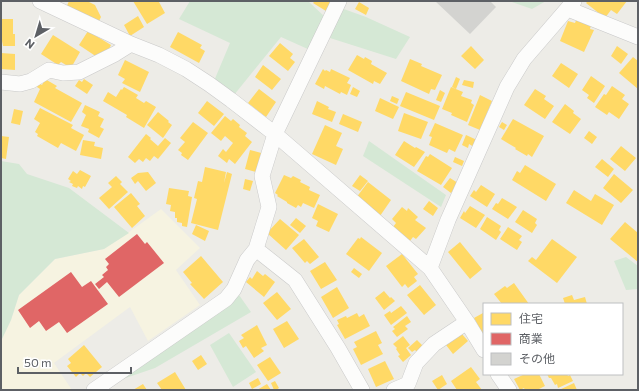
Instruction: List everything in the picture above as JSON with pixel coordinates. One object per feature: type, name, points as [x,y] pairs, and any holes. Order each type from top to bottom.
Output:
[{"type":"street","points":[[40,1],[131,44],[159,55],[186,70],[209,84],[275,134],[430,268],[483,348]]},
{"type":"street","points":[[94,390],[208,312],[226,299],[234,289],[247,260],[256,249],[269,207],[262,176],[275,134],[339,1]]},
{"type":"street","points":[[430,268],[448,220],[507,86],[524,59],[571,5],[638,37]]},
{"type":"street","points":[[1,82],[20,84],[31,81],[49,70],[63,73],[78,72],[115,54],[131,44]]},
{"type":"street","points":[[256,249],[295,280],[338,348],[362,390]]},
{"type":"street","points":[[394,390],[408,384],[416,363],[434,344],[467,322]]},
{"type":"street","points":[[499,375],[509,390]]},
{"type":"shaded area","points":[[161,209],[200,248],[176,270],[200,305],[148,341],[130,307],[54,363],[72,390],[1,390],[1,341],[11,320],[19,295],[55,259],[104,249]]},
{"type":"green space","points":[[190,1],[308,1],[325,17],[310,50],[281,37],[234,95],[214,81],[230,43],[179,19]]},
{"type":"green space","points":[[509,1],[546,1],[532,9]]},
{"type":"green space","points":[[341,8],[366,17],[410,37],[396,59],[330,38]]},
{"type":"green space","points":[[369,141],[446,195],[441,207],[363,156]]},
{"type":"green space","points":[[1,161],[19,164],[27,174],[69,188],[129,233],[104,249],[55,259],[19,295],[11,320],[1,341]]},
{"type":"green space","points":[[626,257],[638,266],[638,289],[626,290],[614,261]]},
{"type":"green space","points":[[239,295],[251,312],[155,368],[111,383]]},
{"type":"green space","points":[[229,333],[256,372],[233,387],[210,345]]},
{"type":"building: 住宅","points":[[69,1],[87,1],[95,5],[101,17],[98,23],[66,8]]},
{"type":"building: 住宅","points":[[133,1],[161,1],[159,2],[165,13],[147,24]]},
{"type":"building: 住宅","points":[[315,1],[332,1],[326,11],[313,3]]},
{"type":"building: 住宅","points":[[588,1],[627,1],[617,14],[611,10],[605,18],[586,3]]},
{"type":"building: 住宅","points":[[359,2],[369,8],[366,15],[355,9]]},
{"type":"building: 住宅","points":[[138,16],[144,27],[130,36],[124,25]]},
{"type":"building: 住宅","points":[[577,18],[591,25],[590,29],[594,30],[584,52],[560,41],[568,21],[575,23]]},
{"type":"building: 住宅","points":[[1,19],[13,19],[15,46],[3,46],[1,41]]},
{"type":"building: 住宅","points":[[88,31],[111,45],[108,51],[97,57],[79,45]]},
{"type":"building: 住宅","points":[[178,32],[202,45],[200,48],[205,51],[199,63],[170,47]]},
{"type":"building: 住宅","points":[[53,35],[80,52],[71,68],[61,62],[58,65],[41,54]]},
{"type":"building: 住宅","points":[[280,43],[293,54],[290,58],[295,62],[288,71],[269,56]]},
{"type":"building: 住宅","points":[[471,46],[484,60],[475,69],[461,56]]},
{"type":"building: 住宅","points":[[617,46],[628,54],[621,64],[611,56]]},
{"type":"building: 住宅","points":[[1,53],[15,54],[15,70],[1,69]]},
{"type":"building: 住宅","points":[[357,55],[372,61],[371,64],[387,73],[380,84],[374,81],[373,84],[348,70]]},
{"type":"building: 住宅","points":[[633,57],[638,61],[638,89],[619,73]]},
{"type":"building: 住宅","points":[[410,59],[422,64],[421,66],[442,75],[435,90],[431,89],[429,94],[401,81]]},
{"type":"building: 住宅","points":[[125,60],[149,72],[140,92],[122,83],[125,79],[118,75]]},
{"type":"building: 住宅","points":[[561,63],[578,74],[569,88],[552,76]]},
{"type":"building: 住宅","points":[[263,65],[281,79],[272,90],[255,77]]},
{"type":"building: 住宅","points":[[323,69],[330,72],[331,69],[350,78],[347,83],[351,85],[347,95],[341,92],[340,94],[325,86],[324,89],[315,84]]},
{"type":"building: 住宅","points":[[591,76],[605,86],[594,103],[587,98],[589,95],[582,90]]},
{"type":"building: 住宅","points":[[456,77],[460,79],[456,89],[452,87]]},
{"type":"building: 住宅","points":[[45,79],[57,86],[55,88],[82,103],[71,122],[34,102],[40,89],[37,87],[39,83],[42,85]]},
{"type":"building: 住宅","points":[[84,79],[93,85],[87,94],[75,86],[79,80],[82,82]]},
{"type":"building: 住宅","points":[[464,80],[474,82],[473,88],[462,85]]},
{"type":"building: 住宅","points":[[612,86],[625,95],[622,99],[629,104],[619,119],[609,112],[607,115],[595,107]]},
{"type":"building: 住宅","points":[[124,87],[138,95],[136,98],[144,103],[146,101],[156,107],[144,128],[126,117],[127,115],[103,101],[108,92],[116,97]]},
{"type":"building: 住宅","points":[[353,87],[360,91],[357,97],[350,94]]},
{"type":"building: 住宅","points":[[451,87],[463,92],[461,96],[472,100],[471,103],[474,105],[467,122],[442,109]]},
{"type":"building: 住宅","points":[[259,89],[276,102],[266,117],[248,103]]},
{"type":"building: 住宅","points":[[535,89],[546,96],[544,99],[554,106],[545,119],[524,105]]},
{"type":"building: 住宅","points":[[440,90],[445,93],[441,102],[436,100]]},
{"type":"building: 住宅","points":[[406,92],[440,106],[434,120],[400,106]]},
{"type":"building: 住宅","points":[[480,95],[492,101],[480,130],[468,125]]},
{"type":"building: 住宅","points":[[392,96],[399,99],[397,104],[390,101]]},
{"type":"building: 住宅","points":[[380,98],[399,107],[393,119],[375,111]]},
{"type":"building: 住宅","points":[[207,101],[224,114],[214,126],[198,113]]},
{"type":"building: 住宅","points":[[317,101],[329,107],[328,109],[336,112],[332,122],[312,114]]},
{"type":"building: 住宅","points":[[565,104],[581,119],[570,134],[552,122]]},
{"type":"building: 住宅","points":[[85,105],[100,112],[98,116],[104,119],[100,127],[104,129],[99,138],[88,132],[89,129],[81,126],[86,115],[82,112]]},
{"type":"building: 住宅","points":[[40,108],[73,125],[71,128],[84,135],[76,151],[61,143],[58,148],[37,136],[38,134],[35,132],[40,123],[34,119]]},
{"type":"building: 住宅","points":[[14,109],[23,111],[20,125],[11,123]]},
{"type":"building: 住宅","points":[[158,112],[172,125],[163,138],[147,125]]},
{"type":"building: 住宅","points":[[404,113],[428,122],[421,139],[398,131]]},
{"type":"building: 住宅","points":[[343,114],[362,122],[358,132],[339,124]]},
{"type":"building: 住宅","points":[[225,116],[231,121],[233,119],[240,125],[239,127],[247,133],[245,136],[252,142],[235,164],[229,159],[227,163],[218,156],[223,149],[226,152],[233,143],[225,136],[221,141],[211,133]]},
{"type":"building: 住宅","points":[[513,119],[544,136],[532,157],[528,154],[527,156],[501,139]]},
{"type":"building: 住宅","points":[[193,122],[208,133],[188,160],[181,155],[182,153],[178,150],[185,142],[180,138]]},
{"type":"building: 住宅","points":[[502,122],[507,125],[504,130],[499,127]]},
{"type":"building: 住宅","points":[[435,123],[463,135],[455,152],[449,149],[447,153],[429,145],[432,137],[429,136]]},
{"type":"building: 住宅","points":[[325,125],[342,133],[336,146],[343,149],[336,165],[312,154]]},
{"type":"building: 住宅","points":[[589,131],[597,137],[592,144],[584,138]]},
{"type":"building: 住宅","points":[[146,134],[158,146],[165,138],[171,143],[158,159],[154,156],[150,161],[146,158],[143,162],[139,159],[135,163],[128,157]]},
{"type":"building: 住宅","points":[[466,135],[477,140],[474,147],[469,144],[468,148],[462,145]]},
{"type":"building: 住宅","points":[[1,136],[9,137],[6,159],[1,158]]},
{"type":"building: 住宅","points":[[83,140],[95,142],[94,146],[103,148],[101,159],[80,155]]},
{"type":"building: 住宅","points":[[404,141],[425,152],[414,167],[395,155]]},
{"type":"building: 住宅","points":[[621,146],[636,158],[625,171],[610,159]]},
{"type":"building: 住宅","points":[[250,150],[265,154],[260,173],[245,169]]},
{"type":"building: 住宅","points":[[430,154],[452,168],[441,185],[417,171],[426,156],[428,157]]},
{"type":"building: 住宅","points":[[455,157],[464,161],[462,166],[453,162]]},
{"type":"building: 住宅","points":[[602,159],[614,169],[608,177],[595,167]]},
{"type":"building: 住宅","points":[[525,165],[556,184],[546,201],[512,180],[517,171],[520,173]]},
{"type":"building: 住宅","points":[[205,167],[226,172],[224,183],[227,172],[232,174],[218,230],[191,223],[197,199],[194,198],[198,181],[202,182]]},
{"type":"building: 住宅","points":[[80,170],[91,176],[85,187],[83,186],[82,189],[78,186],[77,188],[72,186],[73,184],[69,182],[71,181],[68,179],[73,171],[77,174]]},
{"type":"building: 住宅","points":[[148,172],[156,183],[146,191],[138,181],[135,184],[131,178],[138,173]]},
{"type":"building: 住宅","points":[[614,174],[633,190],[621,203],[603,188]]},
{"type":"building: 住宅","points":[[284,175],[291,178],[293,176],[301,180],[300,182],[310,187],[309,190],[320,195],[314,208],[303,203],[301,207],[298,205],[296,208],[277,196],[278,195],[275,193]]},
{"type":"building: 住宅","points":[[360,175],[368,181],[360,191],[352,186]]},
{"type":"building: 住宅","points":[[116,176],[122,182],[120,184],[128,192],[109,209],[99,198],[112,187],[108,183]]},
{"type":"building: 住宅","points":[[450,178],[458,183],[451,193],[443,187]]},
{"type":"building: 住宅","points":[[245,179],[253,181],[250,191],[243,189]]},
{"type":"building: 住宅","points":[[368,182],[391,200],[380,216],[356,198]]},
{"type":"building: 住宅","points":[[481,185],[495,194],[487,207],[470,196],[474,190],[476,192]]},
{"type":"building: 住宅","points":[[169,188],[189,191],[188,196],[192,197],[187,227],[182,226],[182,223],[177,222],[175,212],[170,211],[171,205],[166,204]]},
{"type":"building: 住宅","points":[[574,190],[591,201],[595,194],[614,205],[602,225],[566,203]]},
{"type":"building: 住宅","points":[[131,193],[140,204],[137,206],[145,216],[132,228],[114,207]]},
{"type":"building: 住宅","points":[[502,198],[517,207],[508,219],[492,209]]},
{"type":"building: 住宅","points":[[429,201],[438,208],[433,216],[423,209]]},
{"type":"building: 住宅","points":[[318,204],[338,214],[329,232],[316,226],[318,221],[312,218]]},
{"type":"building: 住宅","points":[[470,206],[485,215],[476,228],[460,218],[464,211],[465,213]]},
{"type":"building: 住宅","points":[[402,207],[407,211],[408,208],[418,217],[415,220],[426,228],[416,239],[413,237],[410,241],[393,227],[396,223],[392,219]]},
{"type":"building: 住宅","points":[[523,210],[537,219],[535,223],[537,225],[532,233],[515,222]]},
{"type":"building: 住宅","points":[[487,217],[501,226],[499,230],[501,232],[496,240],[480,229]]},
{"type":"building: 住宅","points":[[296,218],[306,226],[300,233],[290,225]]},
{"type":"building: 住宅","points":[[280,219],[299,235],[286,250],[267,233]]},
{"type":"building: 住宅","points":[[625,222],[638,233],[638,262],[610,239]]},
{"type":"building: 住宅","points":[[196,225],[209,231],[205,241],[192,234]]},
{"type":"building: 住宅","points":[[508,227],[522,236],[519,240],[522,242],[517,250],[500,239]]},
{"type":"building: 住宅","points":[[361,237],[382,253],[369,271],[346,254],[358,238],[360,239]]},
{"type":"building: 住宅","points":[[304,239],[319,257],[310,264],[307,261],[305,263],[292,248]]},
{"type":"building: 住宅","points":[[552,239],[577,257],[557,283],[528,261],[532,257],[536,260]]},
{"type":"building: 住宅","points":[[460,242],[482,269],[470,279],[448,252]]},
{"type":"building: 住宅","points":[[402,254],[418,274],[414,277],[417,281],[408,288],[405,284],[402,287],[386,266]]},
{"type":"building: 住宅","points":[[201,256],[223,282],[204,299],[190,284],[192,283],[183,272]]},
{"type":"building: 住宅","points":[[325,262],[337,280],[321,289],[310,271]]},
{"type":"building: 住宅","points":[[354,268],[362,274],[359,278],[351,272]]},
{"type":"building: 住宅","points":[[257,271],[263,276],[265,274],[275,282],[264,297],[246,282],[250,277],[252,279]]},
{"type":"building: 住宅","points":[[514,283],[528,303],[501,303],[494,294],[505,286],[507,288]]},
{"type":"building: 住宅","points":[[420,285],[436,305],[424,315],[407,295]]},
{"type":"building: 住宅","points":[[337,287],[349,308],[333,318],[321,297]]},
{"type":"building: 住宅","points":[[384,291],[395,301],[384,310],[375,298]]},
{"type":"building: 住宅","points":[[277,292],[291,309],[277,320],[263,303]]},
{"type":"building: 住宅","points":[[572,295],[574,300],[585,297],[587,303],[565,303],[563,298]]},
{"type":"building: 住宅","points":[[401,306],[407,313],[391,325],[384,315],[390,311],[391,313]]},
{"type":"building: 住宅","points":[[357,313],[359,317],[364,314],[370,326],[345,339],[337,325],[339,324],[337,320],[346,316],[347,318]]},
{"type":"building: 住宅","points":[[483,313],[483,334],[474,318]]},
{"type":"building: 住宅","points":[[407,316],[411,322],[405,326],[408,329],[397,337],[392,331],[395,329],[393,327]]},
{"type":"building: 住宅","points":[[287,321],[299,339],[284,348],[273,329]]},
{"type":"building: 住宅","points":[[257,325],[267,345],[261,348],[264,351],[254,358],[246,346],[243,348],[239,341],[244,338],[241,335]]},
{"type":"building: 住宅","points":[[376,331],[382,343],[378,345],[383,354],[361,365],[353,349],[357,347],[354,342]]},
{"type":"building: 住宅","points":[[461,333],[468,341],[453,354],[446,345]]},
{"type":"building: 住宅","points":[[403,336],[410,345],[406,348],[411,355],[403,362],[398,356],[400,355],[396,349],[397,348],[393,344]]},
{"type":"building: 住宅","points":[[417,340],[423,346],[417,352],[415,350],[412,352],[408,348]]},
{"type":"building: 住宅","points":[[84,345],[102,367],[90,377],[86,373],[83,376],[80,373],[76,377],[67,366],[71,363],[68,359]]},
{"type":"building: 住宅","points":[[201,355],[207,364],[198,370],[192,361]]},
{"type":"building: 住宅","points":[[270,357],[281,373],[268,381],[257,365]]},
{"type":"building: 住宅","points":[[385,361],[394,379],[376,387],[368,369]]},
{"type":"building: 住宅","points":[[471,367],[480,379],[476,382],[482,390],[457,390],[451,381]]},
{"type":"building: 住宅","points":[[175,372],[186,390],[162,390],[157,383]]},
{"type":"building: 住宅","points":[[442,375],[447,384],[438,390],[432,381]]},
{"type":"building: 住宅","points":[[523,375],[540,375],[545,386],[537,390],[525,390],[524,388],[520,390],[514,379]]},
{"type":"building: 住宅","points":[[548,375],[570,375],[573,381],[558,388],[557,384],[555,385],[551,378],[549,378]]},
{"type":"building: 住宅","points":[[258,378],[261,384],[252,389],[249,383]]},
{"type":"building: 住宅","points":[[275,381],[279,388],[274,390],[271,383]]},
{"type":"building: 住宅","points":[[574,383],[577,390],[559,390]]},
{"type":"building: 住宅","points":[[143,384],[147,390],[133,390]]},
{"type":"building: 住宅","points":[[267,384],[271,390],[257,390]]},
{"type":"building: 商業","points":[[137,234],[145,244],[147,242],[164,263],[119,297],[107,282],[99,289],[95,284],[104,277],[102,275],[108,270],[106,267],[109,264],[105,259]]},
{"type":"building: 商業","points":[[71,272],[82,287],[91,281],[108,304],[67,333],[59,322],[46,331],[39,321],[30,328],[18,310]]},
{"type":"building: その他","points":[[435,1],[490,1],[496,7],[470,34]]}]
